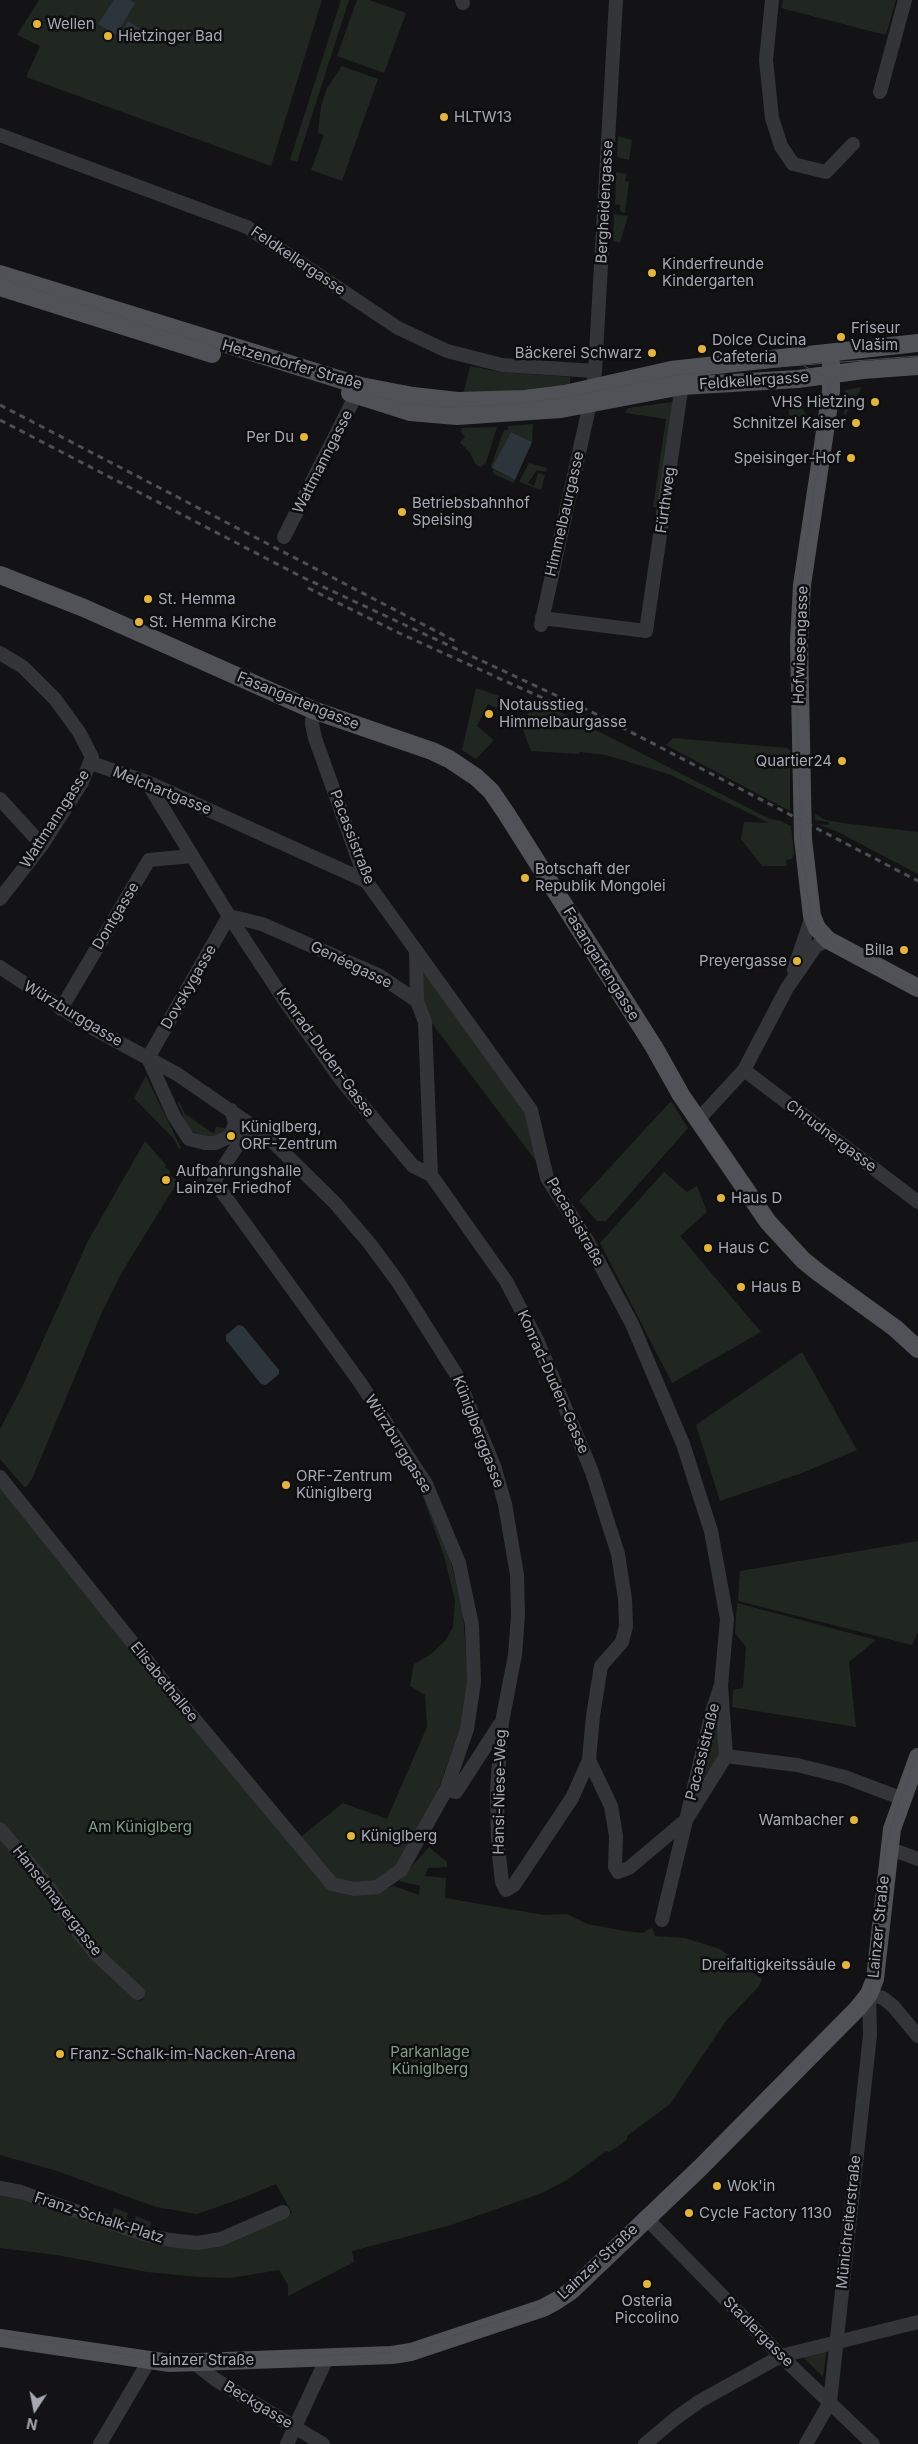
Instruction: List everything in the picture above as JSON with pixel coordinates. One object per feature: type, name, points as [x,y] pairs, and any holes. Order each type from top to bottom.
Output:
[{"type":"main road","name":"Hetzendorfer Straße","points":[[0,274],[359,391]]},
{"type":"main road","name":"Hetzendorfer Straße","points":[[0,287],[224,358],[359,391],[482,401],[525,399],[593,387]]},
{"type":"main road","name":"Feldkellergasse","points":[[593,387],[684,368],[918,343]]},
{"type":"main road","name":"Hofwiesengasse","points":[[828,940],[817,928],[812,916],[803,839],[799,641],[802,585],[827,419],[831,375],[830,352]]},
{"type":"main road","name":"Feldkellergasse","points":[[593,387],[682,386],[798,379],[863,370],[918,366]]},
{"type":"main road","name":"Fasangartengasse","points":[[0,575],[84,608],[313,710],[442,755],[471,772],[491,791],[698,1120],[750,1197],[784,1240],[819,1273],[889,1324],[918,1349]]},
{"type":"main road","points":[[828,940],[918,988]]},
{"type":"main road","name":"Lainzer Straße","points":[[0,2338],[149,2361],[194,2363],[392,2355],[411,2352],[543,2308],[571,2291],[700,2168],[858,2008],[869,1994],[875,1979],[888,1848],[892,1829],[918,1757]]},
{"type":"street","name":"Bergheidengasse","points":[[593,387],[616,0]]},
{"type":"street","points":[[772,0],[766,60],[772,118],[780,146],[792,164],[826,172],[853,144]]},
{"type":"street","points":[[880,92],[905,0]]},
{"type":"street","name":"Feldkellergasse","points":[[0,136],[247,227],[398,328],[447,352],[593,387]]},
{"type":"street","name":"Fürthweg","points":[[646,631],[684,368]]},
{"type":"street","name":"Himmelbaurgasse","points":[[593,387],[542,622],[646,631]]},
{"type":"street","name":"Wattmanngasse","points":[[284,538],[359,391]]},
{"type":"street","points":[[0,653],[23,666],[55,699],[79,732],[92,757],[91,763]]},
{"type":"street","name":"Pacassistraße","points":[[313,710],[312,724],[315,738],[366,881],[531,1110],[547,1178],[587,1240],[632,1324],[683,1444],[711,1531],[727,1619],[721,1685],[726,1756],[686,1820]]},
{"type":"street","name":"Wattmanngasse","points":[[0,899],[42,845],[91,763]]},
{"type":"street","name":"Melchartgasse","points":[[91,763],[147,782],[366,881]]},
{"type":"street","name":"Konrad-Duden-Gasse","points":[[147,782],[229,916],[285,1001],[342,1081],[413,1166],[431,1175],[506,1281],[537,1340],[592,1472],[618,1554],[625,1599],[626,1626],[622,1642],[601,1666],[593,1716],[589,1760]]},
{"type":"street","points":[[0,799],[42,845]]},
{"type":"street","name":"Dontgasse","points":[[61,1008],[149,860],[192,856]]},
{"type":"street","name":"Genéegasse","points":[[229,916],[262,924],[380,976],[417,1002]]},
{"type":"street","name":"Dovskygasse","points":[[148,1058],[229,916]]},
{"type":"street","name":"Hofwiesengasse","points":[[788,988],[812,916]]},
{"type":"street","name":"Hofwiesengasse","points":[[698,1120],[744,1070],[788,988],[816,946],[828,940]]},
{"type":"street","points":[[416,950],[417,1002],[425,1022],[426,1031],[431,1175]]},
{"type":"street","name":"Würzburggasse","points":[[0,967],[61,1008],[148,1058],[231,1110]]},
{"type":"street","points":[[148,1058],[174,1116],[188,1139],[215,1143],[231,1136],[235,1122],[231,1110]]},
{"type":"street","name":"Chrudnergasse","points":[[744,1070],[918,1202]]},
{"type":"street","points":[[231,1110],[251,1125]]},
{"type":"street","name":"Würzburggasse","points":[[251,1125],[214,1181],[359,1381],[426,1484],[458,1563],[472,1625],[474,1682],[467,1729],[446,1790],[401,1870],[377,1887],[354,1889],[332,1884]]},
{"type":"street","name":"Küniglberggasse","points":[[251,1125],[270,1139],[335,1203],[370,1244],[440,1345],[456,1374],[477,1420],[505,1504],[517,1575],[518,1615],[515,1655],[502,1722]]},
{"type":"street","name":"Elisabethallee","points":[[0,1477],[170,1690],[332,1884]]},
{"type":"street","name":"Pacassistraße","points":[[662,1920],[721,1685]]},
{"type":"street","name":"Hansi-Niese-Weg","points":[[502,1722],[497,1790],[498,1846],[502,1882],[506,1890],[514,1885],[572,1798],[589,1760]]},
{"type":"street","name":"Hansi-Niese-Weg","points":[[446,1790],[456,1792],[502,1722]]},
{"type":"street","points":[[726,1756],[797,1764],[845,1777],[903,1799]]},
{"type":"street","points":[[589,1760],[611,1806],[616,1836],[615,1867],[618,1872],[624,1871],[686,1820]]},
{"type":"street","name":"Hanselmayergasse","points":[[0,1829],[44,1881],[79,1933],[98,1955],[138,1993]]},
{"type":"street","points":[[888,1848],[918,1859]]},
{"type":"street","points":[[869,1994],[884,1998],[918,2036]]},
{"type":"street","name":"Münichreiterstraße","points":[[806,2444],[830,2402],[870,2035],[869,1994]]},
{"type":"street","name":"Franz-Schalk-Platz","points":[[0,2188],[21,2192],[143,2234],[170,2240],[198,2242],[221,2239],[283,2212]]},
{"type":"street","name":"Stadlergasse","points":[[646,2218],[781,2356],[873,2444]]},
{"type":"street","points":[[646,2444],[700,2401],[781,2356],[918,2322]]},
{"type":"street","points":[[286,2444],[327,2358]]},
{"type":"street","points":[[100,2444],[149,2361]]},
{"type":"street","name":"Beckgasse","points":[[194,2363],[216,2380],[323,2444]]},
{"type":"green space","points":[[39,0],[322,0],[271,166],[26,77],[40,46],[17,35]]},
{"type":"green space","points":[[341,0],[349,0],[297,162],[290,160]]},
{"type":"green space","points":[[357,0],[369,0],[406,13],[384,73],[337,56]]},
{"type":"green space","points":[[783,0],[896,0],[886,35],[781,8]]},
{"type":"green space","points":[[342,66],[378,79],[342,181],[311,170],[324,135],[318,133],[321,106],[327,88]]},
{"type":"green space","points":[[618,136],[632,140],[629,160],[617,157]]},
{"type":"green space","points":[[616,172],[627,174],[625,181],[629,182],[625,213],[620,211],[620,205],[615,204]]},
{"type":"green space","points":[[614,214],[628,216],[620,243],[613,241]]},
{"type":"green space","points":[[470,366],[500,372],[570,377],[570,386],[523,393],[466,394],[464,391]]},
{"type":"green space","points":[[862,387],[846,414],[844,414],[845,406],[842,406],[845,390]]},
{"type":"green space","points":[[789,392],[807,415],[811,416],[810,419],[789,415]]},
{"type":"green space","points":[[672,402],[674,414],[660,508],[653,507],[666,419],[625,413],[628,408]]},
{"type":"green space","points":[[533,424],[532,442],[511,432],[492,469],[491,466],[504,430],[508,430],[508,426]]},
{"type":"green space","points":[[497,427],[486,463],[481,467],[476,465],[470,453],[460,442],[465,437],[461,432],[462,428]]},
{"type":"green space","points":[[529,463],[547,468],[546,472],[537,470],[528,483],[534,486],[538,473],[545,475],[541,490],[519,482]]},
{"type":"green space","points":[[492,469],[515,480],[513,483],[494,474]]},
{"type":"green space","points":[[476,688],[502,697],[497,708],[488,704],[477,726],[494,740],[476,759],[462,750]]},
{"type":"green space","points":[[535,699],[770,819],[781,821],[791,826],[794,854],[792,859],[786,860],[787,866],[762,866],[741,839],[744,822],[769,823],[671,775],[606,755],[580,752],[579,754],[531,751],[522,727]]},
{"type":"green space","points":[[673,738],[787,748],[790,750],[790,811],[666,745]]},
{"type":"green space","points":[[815,814],[826,820],[842,823],[918,832],[918,874],[836,831],[817,824],[828,825],[829,822],[815,820]]},
{"type":"green space","points":[[425,974],[521,1104],[529,1123],[536,1161],[431,1022],[424,1002],[422,976]]},
{"type":"green space","points":[[146,1076],[181,1148],[179,1149],[174,1139],[134,1098]]},
{"type":"green space","points":[[177,1101],[185,1114],[211,1132],[214,1133],[216,1127],[226,1128],[226,1130],[216,1139],[196,1134],[188,1127]]},
{"type":"green space","points":[[671,1101],[688,1128],[606,1221],[597,1221],[579,1201]]},
{"type":"green space","points":[[145,1141],[166,1165],[165,1167],[170,1171],[170,1175],[178,1181],[122,1272],[102,1312],[32,1479],[24,1487],[0,1459],[0,1429],[22,1387],[88,1241]]},
{"type":"green space","points":[[664,1172],[687,1192],[697,1186],[707,1212],[680,1236],[761,1332],[672,1383],[600,1243]]},
{"type":"green space","points":[[802,1352],[857,1450],[802,1473],[720,1501],[696,1425]]},
{"type":"green space","name":"Parkanlage Küniglberg","points":[[0,1487],[326,1884],[372,1892],[394,1886],[419,1895],[420,1886],[399,1881],[429,1847],[447,1862],[447,1867],[428,1868],[425,1876],[446,1878],[445,1898],[544,1915],[567,1914],[587,1924],[625,1931],[643,1933],[652,1927],[655,1936],[685,1938],[720,1949],[762,1979],[759,1986],[726,2021],[670,2104],[627,2136],[623,2143],[609,2152],[606,2151],[567,2180],[542,2193],[451,2225],[352,2251],[354,2262],[288,2296],[288,2285],[279,2270],[231,2278],[199,2277],[147,2272],[57,2255],[0,2248],[0,2192],[109,2222],[114,2208],[128,2213],[124,2226],[131,2229],[136,2216],[151,2222],[148,2235],[222,2243],[292,2213],[276,2184],[197,2214],[156,2207],[57,2171],[0,2155],[0,1834],[96,1957],[141,2001],[144,1998],[99,1955],[0,1827]]},
{"type":"green space","points":[[421,1491],[449,1554],[463,1614],[468,1677],[462,1723],[438,1790],[397,1865],[375,1881],[352,1886],[332,1882],[298,1839],[343,1803],[387,1819],[427,1727],[425,1695],[410,1686],[414,1664],[431,1654],[445,1641],[453,1627],[455,1601],[445,1559]]},
{"type":"green space","points":[[918,1541],[918,1632],[912,1645],[738,1601],[740,1571]]},
{"type":"green space","points":[[737,1603],[876,1640],[849,1662],[856,1727],[732,1707],[733,1690],[743,1688],[746,1647],[735,1633]]},
{"type":"green space","points":[[717,1717],[721,1753],[701,1781]]},
{"type":"green space","points":[[827,2349],[823,2377],[803,2357]]},
{"type":"shaded area","points":[[114,0],[130,0],[135,3],[116,35],[98,24]]},
{"type":"shaded area","points":[[128,21],[140,29],[131,45],[119,37]]},
{"type":"shaded area","points":[[511,432],[532,442],[515,480],[492,468]]},
{"type":"shaded area","points":[[238,1325],[243,1326],[279,1370],[279,1374],[266,1385],[261,1384],[226,1340],[226,1335]]},
{"type":"tram line","points":[[0,278],[339,387],[403,403],[441,407],[490,406],[556,399],[675,375],[918,356]]},
{"type":"tram line","points":[[853,363],[836,375],[829,390],[800,587],[796,662],[801,845],[810,914],[818,934],[828,943],[918,991]]},
{"type":"tram line","points":[[804,366],[823,376],[831,392]]},
{"type":"tram line","points":[[0,2335],[164,2360],[388,2353],[419,2347],[537,2308],[557,2298],[697,2168],[865,1996],[871,1984],[875,1962],[885,1851],[891,1826],[918,1749]]},
{"type":"railway","points":[[0,405],[455,641]]},
{"type":"railway","points":[[0,420],[302,577],[598,715],[918,881]]},
{"type":"railway","points":[[308,588],[399,633],[598,723]]},
{"type":"place","name":"Wellen","points":[[37,24]]},
{"type":"place","name":"Hietzinger Bad","points":[[108,36]]},
{"type":"place","name":"HLTW13","points":[[444,117]]},
{"type":"place","name":"Kinderfreunde Kindergarten","points":[[652,273]]},
{"type":"place","name":"Friseur Vlašim","points":[[841,337]]},
{"type":"place","name":"Dolce Cucina Cafeteria","points":[[702,349]]},
{"type":"place","name":"Bäckerei Schwarz","points":[[652,353]]},
{"type":"place","name":"VHS Hietzing","points":[[875,402]]},
{"type":"place","name":"Schnitzel Kaiser","points":[[856,423]]},
{"type":"place","name":"Per Du","points":[[304,437]]},
{"type":"place","name":"Speisinger-Hof","points":[[851,458]]},
{"type":"place","name":"Betriebsbahnhof Speising","points":[[402,512]]},
{"type":"place","name":"St. Hemma","points":[[148,599]]},
{"type":"place","name":"St. Hemma Kirche","points":[[139,622]]},
{"type":"place","name":"Notausstieg Himmelbaurgasse","points":[[489,714]]},
{"type":"place","name":"Quartier24","points":[[842,761]]},
{"type":"place","name":"Botschaft der Republik Mongolei","points":[[525,878]]},
{"type":"place","name":"Billa","points":[[904,950]]},
{"type":"place","name":"Preyergasse","points":[[797,961]]},
{"type":"place","name":"Küniglberg, ORF-Zentrum","points":[[231,1136]]},
{"type":"place","name":"Aufbahrungshalle Lainzer Friedhof","points":[[166,1180]]},
{"type":"place","name":"Haus D","points":[[721,1198]]},
{"type":"place","name":"Haus C","points":[[708,1248]]},
{"type":"place","name":"Haus B","points":[[741,1287]]},
{"type":"place","name":"ORF-Zentrum Küniglberg","points":[[286,1485]]},
{"type":"place","name":"Wambacher","points":[[854,1820]]},
{"type":"place","name":"Küniglberg","points":[[351,1836]]},
{"type":"place","name":"Dreifaltigkeitssäule","points":[[846,1965]]},
{"type":"place","name":"Franz-Schalk-im-Nacken-Arena","points":[[60,2054]]},
{"type":"place","name":"Wok'in","points":[[717,2186]]},
{"type":"place","name":"Cycle Factory 1130","points":[[689,2213]]},
{"type":"place","name":"Osteria Piccolino","points":[[647,2284]]},
{"type":"park label","name":"Am Küniglberg","points":[[140,1827]]}]
